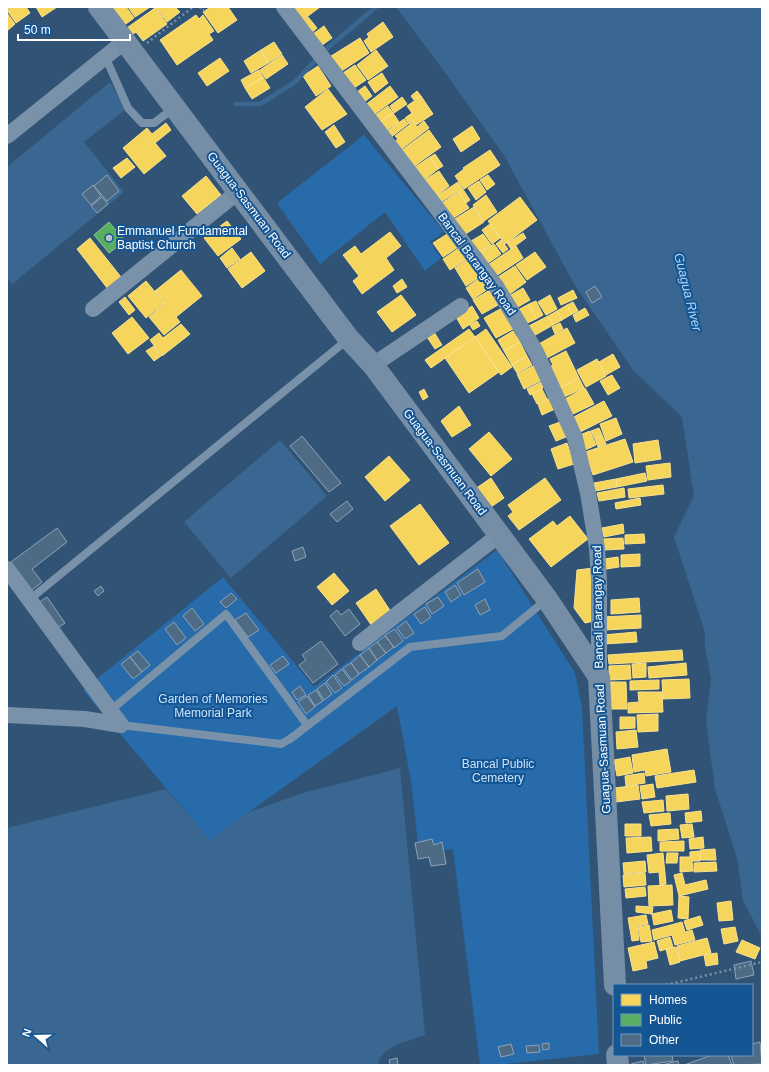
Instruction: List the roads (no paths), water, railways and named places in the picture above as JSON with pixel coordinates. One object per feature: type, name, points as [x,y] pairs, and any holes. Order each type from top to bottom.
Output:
[{"type":"main road","name":"Guagua-Sasmuan Road","points":[[99,7],[349,339],[373,365],[547,599],[599,677],[615,984]]},
{"type":"street","name":"Bancal Barangay Road","points":[[284,7],[496,286],[536,352],[574,438],[588,493],[597,548],[599,677]]},
{"type":"street","points":[[7,136],[105,56],[129,47]]},
{"type":"street","points":[[93,309],[239,191]]},
{"type":"street","points":[[373,365],[461,306]]},
{"type":"street","points":[[360,643],[499,535]]},
{"type":"street","points":[[7,569],[85,678],[121,725]]},
{"type":"street","points":[[7,715],[85,720],[121,725]]},
{"type":"lane","points":[[105,56],[128,108],[142,123],[154,123],[175,107]]},
{"type":"lane","points":[[29,600],[349,339]]},
{"type":"lane","points":[[121,725],[270,744],[281,744],[410,647],[502,636],[547,599]]},
{"type":"lane","points":[[111,710],[226,614],[307,725]]},
{"type":"water","name":"Guagua River","points":[[396,7],[762,7],[762,937],[743,900],[737,858],[715,789],[706,721],[711,679],[705,645],[705,632],[674,537],[694,496],[682,417],[633,370],[574,284],[505,157],[447,75]]},
{"type":"water","points":[[110,82],[126,109],[84,142],[124,192],[12,284],[7,278],[7,167]]},
{"type":"water","points":[[280,440],[327,496],[231,578],[184,522]]},
{"type":"water","points":[[400,768],[425,1035],[404,1042],[390,1049],[384,1053],[378,1065],[7,1065],[7,828],[166,789],[210,840],[249,812],[303,793]]},
{"type":"waterway","points":[[236,104],[260,104],[295,82],[324,51],[376,7]]},
{"type":"place","name":"Emmanuel Fundamental Baptist Church","points":[[109,238]]},
{"type":"park label","name":"Garden of Memories Memorial Park","points":[[213,706]]},
{"type":"park label","name":"Bancal Public Cemetery","points":[[498,771]]}]
